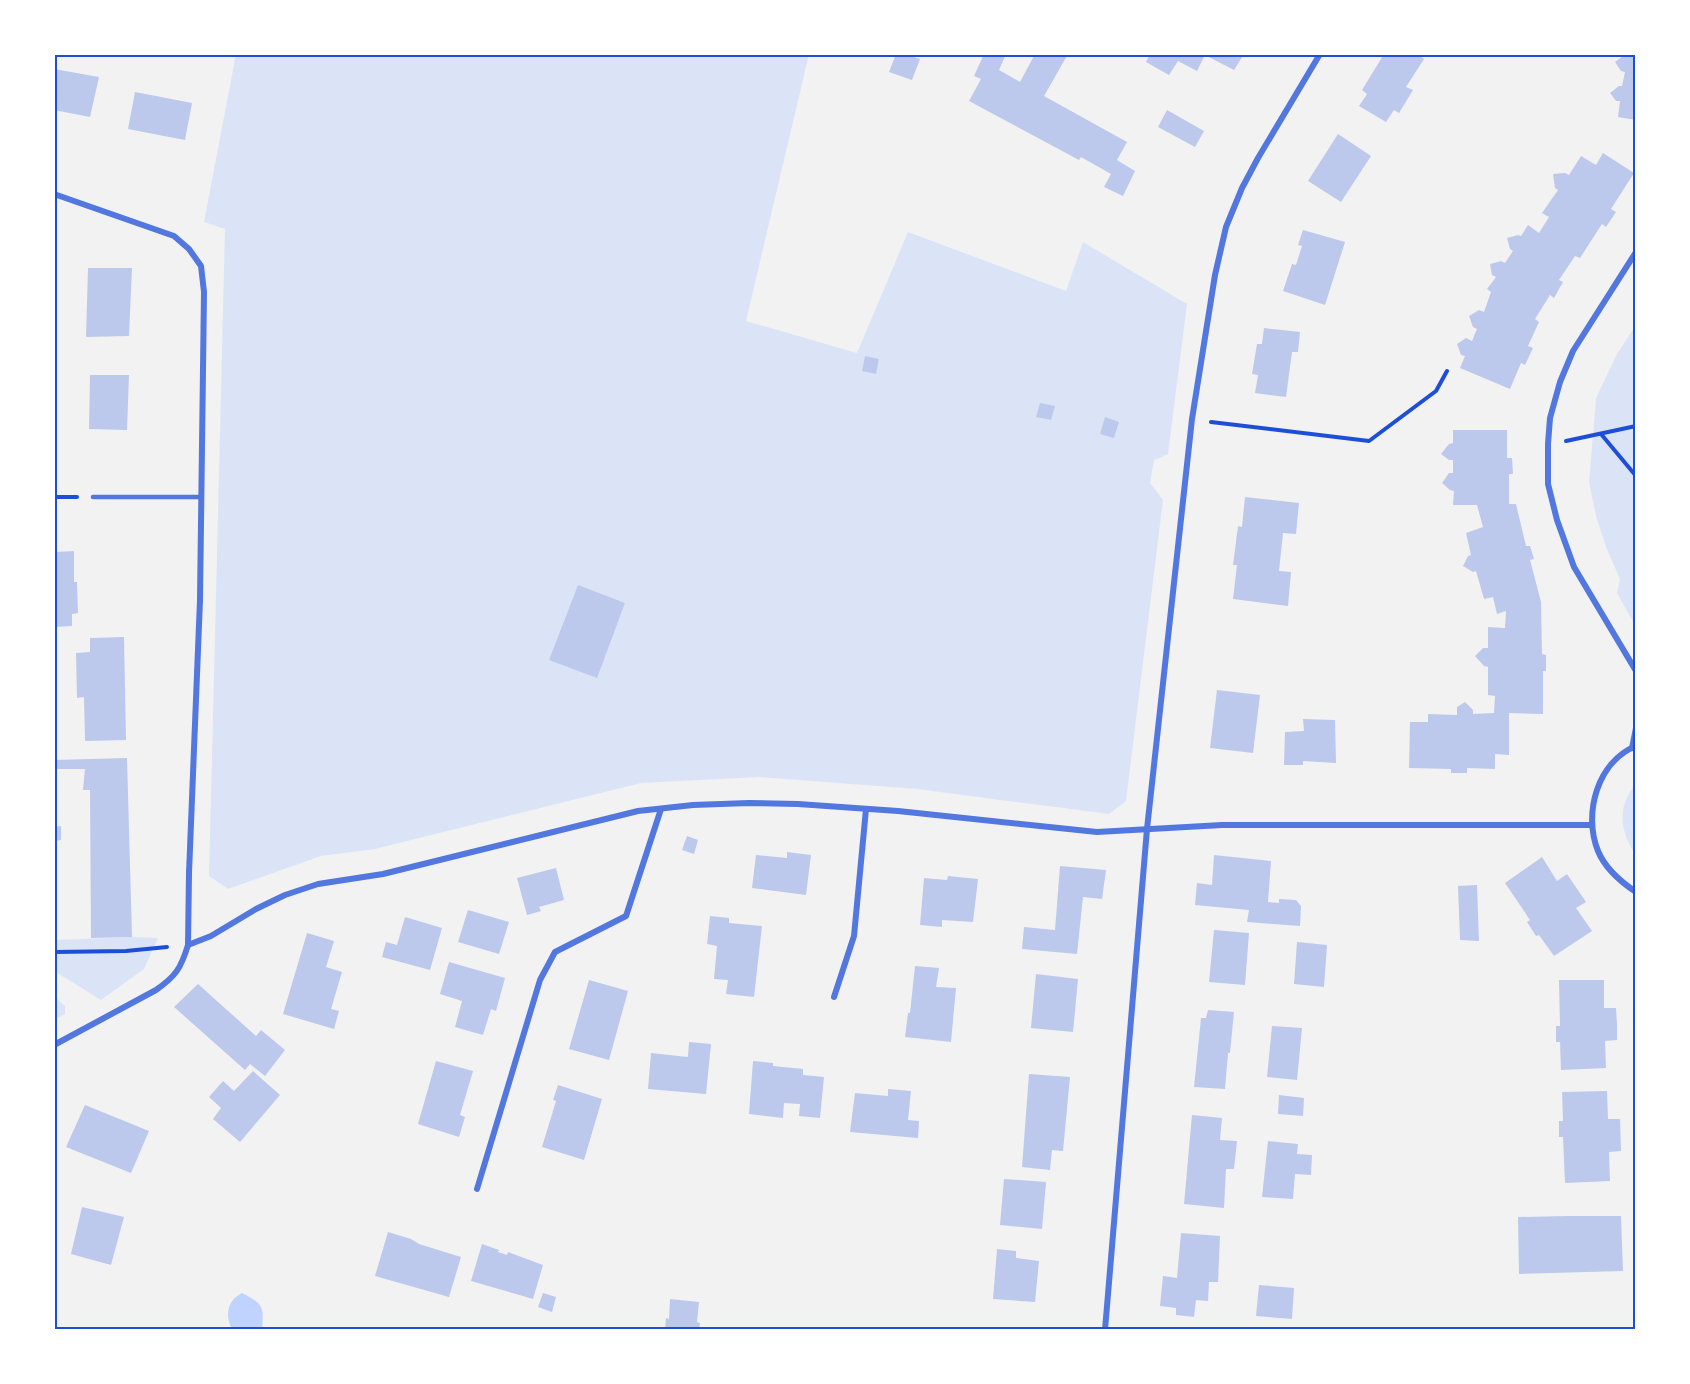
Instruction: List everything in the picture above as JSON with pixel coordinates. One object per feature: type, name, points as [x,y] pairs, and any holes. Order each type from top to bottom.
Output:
[{"type":"street","points":[[1105,1330],[1147,829],[1192,419],[1215,275],[1226,227],[1242,188],[1320,54]]},
{"type":"street","points":[[54,194],[174,236],[189,249],[201,266],[204,292],[200,600],[188,945],[183,963],[177,973],[167,982],[54,1045]]},
{"type":"street","points":[[1636,252],[1573,351],[1560,382],[1550,418],[1548,444],[1548,484],[1557,520],[1574,567],[1636,671]]},
{"type":"street","points":[[1636,728],[1634,747],[1614,762],[1601,781],[1593,802],[1592,825],[1598,852],[1613,874],[1636,892]]},
{"type":"street","points":[[188,945],[211,936],[256,909],[285,895],[318,884],[383,874],[638,811],[693,805],[798,804],[898,811],[1097,832],[1222,825],[1592,825]]},
{"type":"street","points":[[477,1189],[540,980],[555,952],[626,916],[661,808]]},
{"type":"street","points":[[834,997],[854,936],[866,809]]},
{"type":"lane","points":[[93,497],[201,497]]},
{"type":"path","points":[[1192,419],[1369,441],[1436,391],[1447,371]]},
{"type":"path","points":[[1548,444],[1636,426]]},
{"type":"path","points":[[1600,434],[1636,476]]},
{"type":"path","points":[[54,952],[126,951],[188,945]]},
{"type":"shaded area","points":[[236,54],[809,54],[746,321],[857,353],[908,232],[1066,291],[1083,242],[1187,304],[1168,454],[1154,460],[1150,483],[1163,500],[1126,801],[1109,814],[917,789],[760,777],[641,783],[375,849],[321,856],[228,889],[209,876],[225,229],[204,222]]},
{"type":"shaded area","points":[[1636,325],[1636,627],[1617,593],[1620,579],[1596,516],[1589,482],[1596,398],[1617,354]]},
{"type":"shaded area","points":[[1636,784],[1636,855],[1626,837],[1622,820],[1625,802]]},
{"type":"shaded area","points":[[158,938],[144,969],[101,1000],[54,971],[54,940]]},
{"type":"shaded area","points":[[54,996],[65,1006],[65,1014],[54,1020]]},
{"type":"water","points":[[242,1293],[261,1306],[262,1329],[242,1330],[231,1327],[228,1317],[229,1308],[234,1299]]},
{"type":"building","points":[[896,54],[905,54],[920,59],[912,80],[889,72]]},
{"type":"building","points":[[984,54],[1006,54],[999,70],[1020,82],[1035,54],[1068,54],[1044,96],[1127,142],[1117,160],[1135,171],[1123,196],[1104,187],[1111,174],[1081,157],[1079,160],[969,101],[981,79],[974,76]]},
{"type":"building","points":[[1150,54],[1244,54],[1234,70],[1205,55],[1197,71],[1178,61],[1169,75],[1146,62]]},
{"type":"building","points":[[1384,54],[1417,54],[1424,59],[1406,87],[1413,90],[1399,113],[1394,110],[1386,122],[1359,106],[1367,94],[1362,90]]},
{"type":"building","points":[[1628,54],[1636,54],[1636,120],[1618,117],[1620,101],[1616,101],[1610,93],[1622,86],[1625,72],[1621,71],[1615,62],[1623,56],[1627,57]]},
{"type":"building","points":[[54,69],[99,77],[90,117],[54,110]]},
{"type":"building","points":[[135,92],[192,103],[185,140],[128,129]]},
{"type":"building","points":[[1167,110],[1204,131],[1195,147],[1158,127]]},
{"type":"building","points":[[1338,134],[1371,156],[1341,202],[1308,181]]},
{"type":"building","points":[[1603,153],[1634,173],[1611,209],[1616,212],[1606,227],[1602,224],[1580,258],[1575,256],[1559,280],[1563,282],[1554,298],[1550,295],[1535,319],[1539,322],[1528,346],[1533,348],[1525,365],[1521,363],[1510,389],[1460,368],[1465,356],[1461,355],[1457,344],[1466,338],[1472,341],[1477,329],[1473,327],[1469,316],[1479,310],[1484,312],[1491,292],[1487,289],[1496,277],[1492,275],[1490,264],[1501,261],[1505,263],[1513,251],[1510,249],[1507,238],[1521,236],[1528,225],[1539,233],[1549,217],[1542,213],[1558,190],[1555,188],[1553,174],[1569,175],[1581,156],[1596,165]]},
{"type":"building","points":[[1303,230],[1345,242],[1325,305],[1283,291],[1292,264],[1296,265],[1302,246],[1298,245]]},
{"type":"building","points":[[88,268],[132,268],[129,336],[86,337]]},
{"type":"building","points":[[1264,328],[1300,332],[1298,352],[1292,352],[1286,397],[1255,393],[1258,375],[1252,374],[1257,344],[1262,344]]},
{"type":"building","points":[[865,356],[879,359],[876,374],[862,371]]},
{"type":"building","points":[[90,375],[129,375],[127,430],[89,429]]},
{"type":"building","points":[[1040,403],[1055,406],[1051,420],[1036,417]]},
{"type":"building","points":[[1105,417],[1119,422],[1114,438],[1100,434]]},
{"type":"building","points":[[1453,430],[1507,430],[1507,458],[1512,458],[1513,474],[1509,474],[1509,504],[1516,504],[1526,546],[1530,546],[1534,559],[1530,560],[1541,602],[1542,654],[1546,655],[1546,671],[1543,671],[1543,714],[1509,713],[1509,755],[1495,754],[1495,769],[1467,768],[1467,773],[1451,773],[1451,769],[1409,768],[1410,722],[1428,722],[1428,714],[1457,715],[1457,707],[1465,702],[1473,710],[1473,714],[1494,713],[1495,696],[1488,695],[1488,667],[1484,666],[1475,656],[1483,648],[1488,648],[1488,627],[1505,628],[1506,611],[1497,614],[1493,597],[1484,599],[1476,571],[1473,572],[1463,566],[1468,556],[1471,555],[1466,533],[1483,527],[1477,505],[1453,505],[1454,491],[1442,483],[1449,473],[1453,473],[1453,460],[1441,454],[1449,444],[1453,443]]},
{"type":"building","points":[[1245,497],[1299,503],[1296,534],[1283,533],[1279,571],[1291,572],[1288,606],[1233,599],[1237,565],[1233,565],[1238,526],[1242,527]]},
{"type":"building","points":[[74,551],[74,582],[77,582],[78,613],[72,614],[72,626],[54,627],[54,552]]},
{"type":"building","points":[[578,585],[625,603],[597,678],[549,660]]},
{"type":"building","points":[[124,637],[126,740],[85,741],[84,697],[77,698],[76,653],[90,652],[90,638]]},
{"type":"building","points":[[1217,690],[1260,695],[1253,753],[1210,748]]},
{"type":"building","points":[[1303,719],[1335,720],[1336,763],[1303,761],[1303,765],[1284,765],[1285,732],[1304,731]]},
{"type":"building","points":[[127,758],[132,937],[91,938],[90,790],[83,790],[85,769],[54,769],[54,760]]},
{"type":"building","points":[[61,826],[61,840],[54,841],[54,827]]},
{"type":"building","points":[[687,836],[698,840],[694,854],[682,850]]},
{"type":"building","points":[[787,852],[811,855],[806,895],[752,888],[756,855],[787,858]]},
{"type":"building","points":[[1214,855],[1271,861],[1268,902],[1279,903],[1279,899],[1296,900],[1301,906],[1300,926],[1247,922],[1249,910],[1195,905],[1197,883],[1212,885]]},
{"type":"building","points":[[1542,857],[1557,881],[1567,874],[1586,902],[1576,908],[1592,931],[1554,956],[1539,935],[1536,936],[1527,922],[1530,920],[1505,883]]},
{"type":"building","points":[[1060,866],[1106,870],[1102,899],[1083,897],[1077,954],[1022,949],[1024,927],[1055,930]]},
{"type":"building","points":[[556,868],[564,900],[539,907],[541,911],[527,915],[517,878]]},
{"type":"building","points":[[948,876],[978,879],[973,922],[942,920],[942,927],[920,925],[924,878],[947,880]]},
{"type":"building","points":[[1477,885],[1479,941],[1460,940],[1458,886]]},
{"type":"building","points":[[468,910],[509,922],[499,954],[458,942]]},
{"type":"building","points":[[710,916],[729,918],[729,923],[762,926],[754,997],[726,994],[728,980],[714,979],[717,946],[707,944]]},
{"type":"building","points":[[405,917],[442,928],[430,970],[382,957],[386,942],[397,945]]},
{"type":"building","points":[[1214,930],[1249,933],[1245,985],[1209,982]]},
{"type":"building","points":[[307,933],[334,941],[326,967],[342,972],[331,1009],[339,1011],[334,1029],[283,1014]]},
{"type":"building","points":[[1297,942],[1327,945],[1324,987],[1294,984]]},
{"type":"building","points":[[449,962],[505,978],[496,1011],[491,1009],[483,1035],[455,1027],[462,1001],[440,994]]},
{"type":"building","points":[[915,966],[939,968],[936,987],[956,988],[951,1042],[905,1037]]},
{"type":"building","points":[[1036,974],[1078,979],[1073,1032],[1031,1028]]},
{"type":"building","points":[[589,980],[628,991],[609,1060],[569,1049]]},
{"type":"building","points":[[1559,980],[1604,980],[1604,1008],[1616,1008],[1617,1024],[1617,1040],[1605,1041],[1606,1068],[1561,1070],[1560,1042],[1556,1042],[1556,1026],[1560,1026]]},
{"type":"building","points":[[198,984],[256,1036],[261,1030],[285,1050],[265,1076],[250,1064],[245,1070],[174,1007]]},
{"type":"building","points":[[1208,1010],[1234,1012],[1225,1089],[1194,1087],[1201,1018],[1206,1018]]},
{"type":"building","points":[[1272,1026],[1302,1028],[1297,1080],[1267,1077]]},
{"type":"building","points":[[689,1042],[711,1044],[706,1094],[648,1089],[651,1053],[688,1057]]},
{"type":"building","points":[[436,1061],[473,1071],[460,1115],[465,1117],[459,1137],[418,1124]]},
{"type":"building","points":[[753,1061],[803,1069],[803,1075],[824,1077],[820,1118],[799,1116],[800,1104],[784,1103],[783,1118],[749,1114]]},
{"type":"building","points":[[253,1071],[280,1095],[240,1142],[213,1119],[221,1108],[209,1097],[223,1081],[234,1091]]},
{"type":"building","points":[[1029,1074],[1070,1077],[1063,1151],[1052,1150],[1050,1170],[1022,1167]]},
{"type":"building","points":[[558,1085],[602,1099],[584,1160],[542,1147],[556,1101],[553,1100]]},
{"type":"building","points":[[888,1089],[911,1091],[908,1120],[919,1121],[918,1138],[850,1132],[855,1093],[888,1096]]},
{"type":"building","points":[[1607,1091],[1608,1119],[1620,1119],[1621,1151],[1609,1152],[1610,1181],[1565,1183],[1563,1137],[1559,1137],[1559,1121],[1563,1121],[1562,1092]]},
{"type":"building","points":[[1279,1095],[1304,1098],[1303,1116],[1278,1114]]},
{"type":"building","points":[[85,1105],[149,1131],[131,1173],[66,1147]]},
{"type":"building","points":[[1192,1115],[1222,1118],[1220,1140],[1237,1141],[1234,1169],[1226,1169],[1224,1208],[1184,1204]]},
{"type":"building","points":[[1268,1141],[1298,1144],[1297,1154],[1312,1155],[1311,1175],[1295,1174],[1293,1199],[1262,1197]]},
{"type":"building","points":[[1004,1179],[1046,1182],[1042,1229],[1000,1225]]},
{"type":"building","points":[[82,1207],[124,1217],[111,1265],[71,1254]]},
{"type":"building","points":[[1621,1216],[1623,1271],[1519,1274],[1518,1217]]},
{"type":"building","points":[[388,1232],[461,1257],[449,1297],[375,1276]]},
{"type":"building","points":[[1181,1233],[1220,1236],[1218,1282],[1209,1282],[1208,1301],[1196,1300],[1194,1317],[1176,1315],[1176,1308],[1160,1306],[1163,1276],[1177,1278]]},
{"type":"building","points":[[482,1244],[499,1250],[498,1252],[507,1255],[508,1252],[543,1265],[533,1299],[471,1281]]},
{"type":"building","points":[[997,1249],[1016,1251],[1016,1258],[1039,1261],[1035,1302],[993,1299]]},
{"type":"building","points":[[1259,1285],[1294,1288],[1292,1319],[1256,1316]]},
{"type":"building","points":[[543,1293],[556,1297],[552,1312],[538,1307]]},
{"type":"building","points":[[670,1299],[699,1302],[697,1322],[700,1323],[699,1330],[665,1330],[666,1318],[669,1319]]}]
